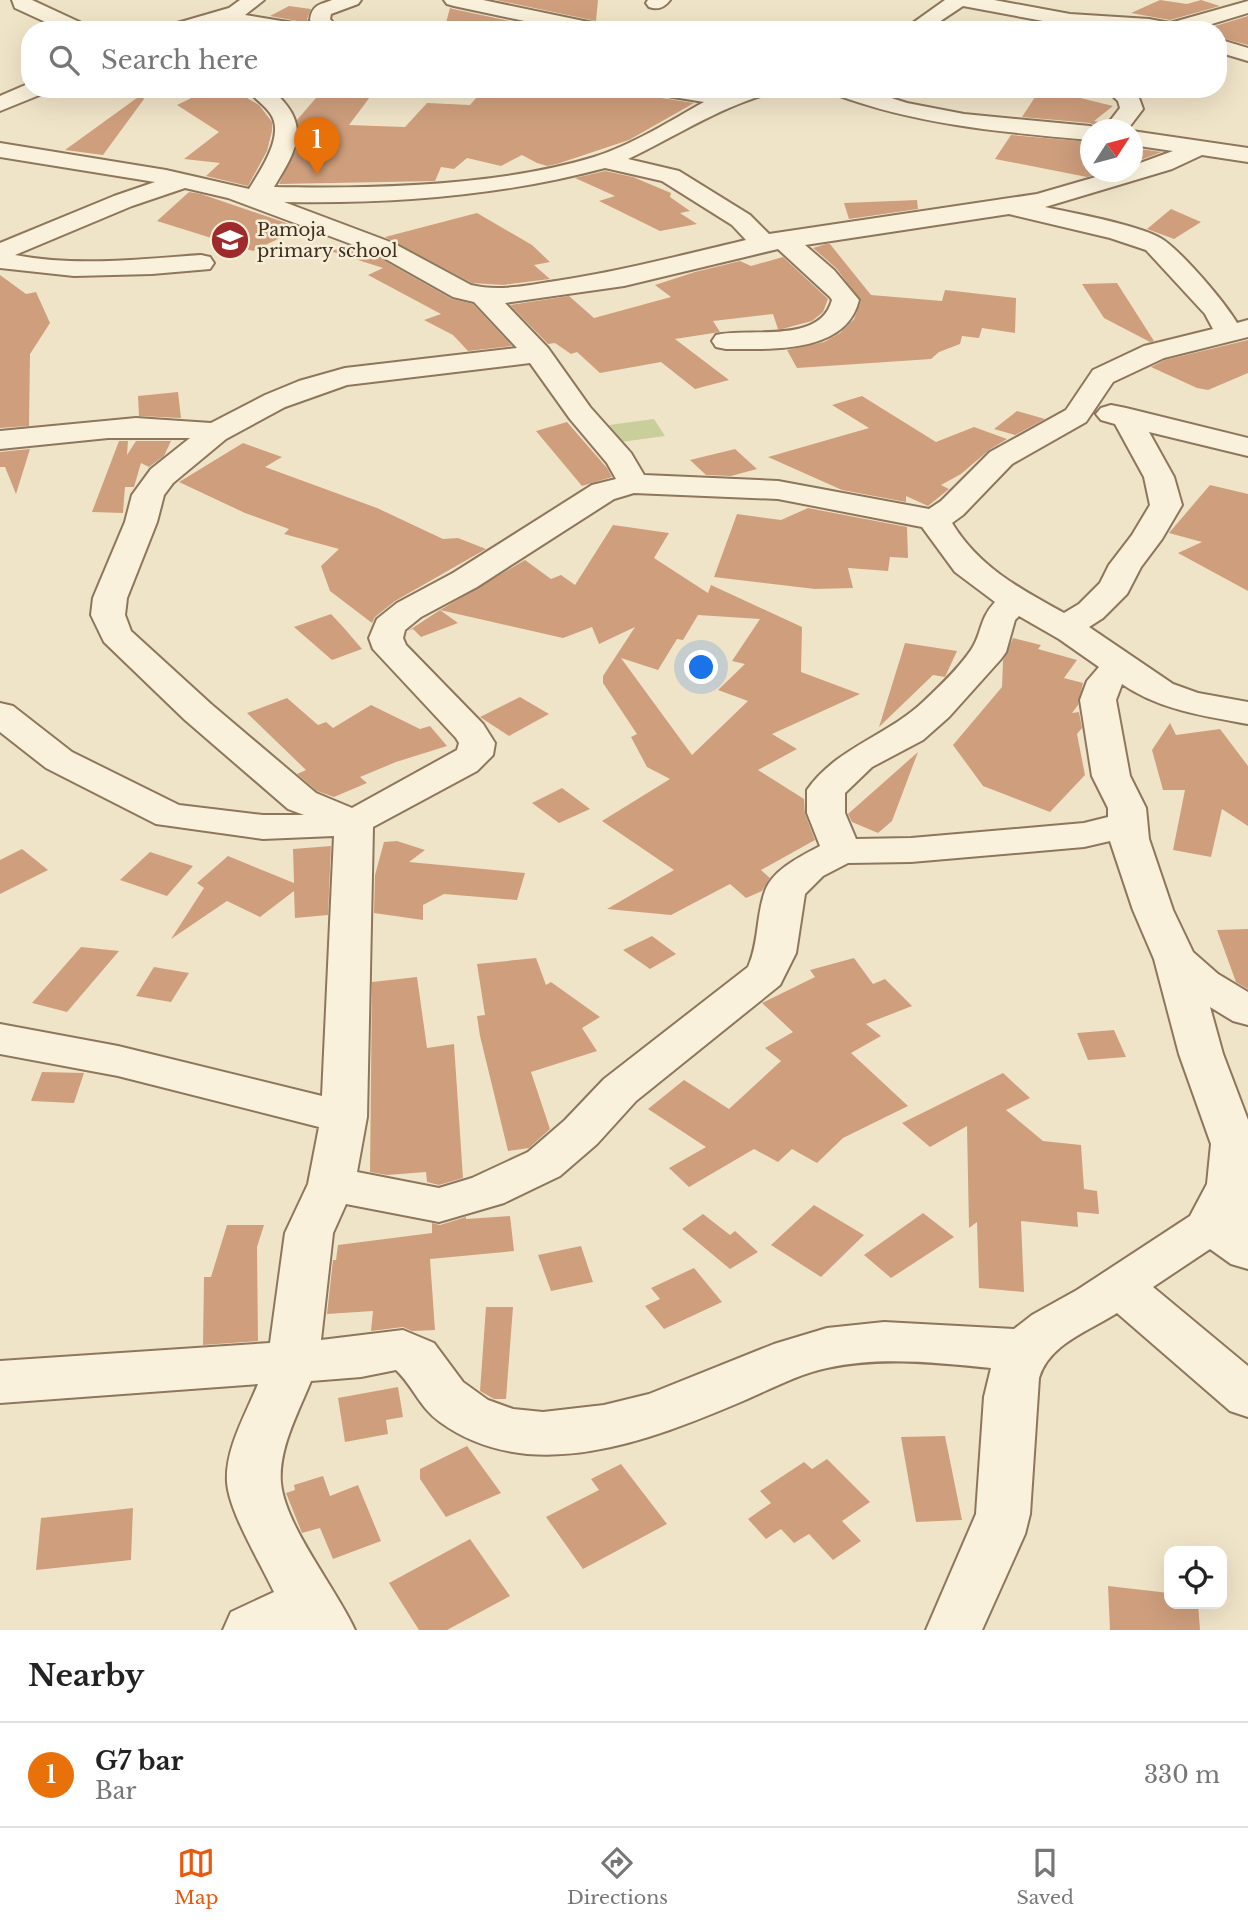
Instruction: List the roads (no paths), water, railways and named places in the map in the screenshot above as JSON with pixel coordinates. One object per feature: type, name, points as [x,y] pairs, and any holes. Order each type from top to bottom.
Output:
[{"type":"street","points":[[22,0],[22,4],[61,21]]},
{"type":"street","points":[[206,21],[236,12],[254,0]]},
{"type":"street","points":[[321,21],[321,11],[351,0]]},
{"type":"street","points":[[454,0],[555,21]]},
{"type":"street","points":[[527,15],[559,0]]},
{"type":"street","points":[[927,21],[960,0],[1051,21]]},
{"type":"street","points":[[1209,0],[1244,8]]},
{"type":"street","points":[[1200,21],[1244,8]]},
{"type":"street","points":[[217,18],[238,21]]},
{"type":"street","points":[[1227,48],[1248,55]]},
{"type":"street","points":[[0,83],[21,87]]},
{"type":"street","points":[[0,104],[21,95]]},
{"type":"street","points":[[246,192],[282,152],[285,117],[267,98]]},
{"type":"street","points":[[0,150],[246,192],[310,195],[448,190],[556,174],[605,161],[676,127],[727,98]]},
{"type":"street","points":[[866,98],[898,110],[936,117],[989,125],[1080,132]]},
{"type":"street","points":[[1123,119],[1132,109],[1128,98]]},
{"type":"street","points":[[1143,140],[1248,155]]},
{"type":"street","points":[[246,192],[384,248],[462,291],[483,296],[522,294],[624,278],[773,242],[1040,201],[1164,164],[1198,148]]},
{"type":"street","points":[[605,161],[670,176],[732,213],[773,242],[809,260],[837,287],[846,300],[844,315],[833,326],[815,333],[770,340],[726,341]]},
{"type":"street","points":[[0,252],[123,201],[185,181]]},
{"type":"street","points":[[1006,205],[1118,232],[1156,245],[1239,331]]},
{"type":"street","points":[[0,260],[28,265],[106,268],[201,263]]},
{"type":"street","points":[[483,296],[538,354],[580,413],[620,459],[634,484]]},
{"type":"street","points":[[0,714],[59,760],[170,816],[263,827],[311,827],[354,822],[464,763],[474,755],[477,743],[470,732],[390,649],[386,638],[389,626],[409,610],[465,580],[603,492],[634,484],[778,490],[934,520],[953,508],[1001,458],[1076,416],[1085,408],[1097,382],[1104,376],[1149,355],[1239,331]]},
{"type":"street","points":[[354,822],[302,801],[116,635],[108,615],[110,598],[141,522],[148,495],[162,476],[215,433],[275,401],[309,387],[345,377],[538,354]]},
{"type":"street","points":[[1085,408],[1248,447]]},
{"type":"street","points":[[1065,628],[1091,611],[1115,587],[1125,565],[1146,539],[1166,505],[1159,477],[1126,417]]},
{"type":"street","points":[[0,440],[114,430],[191,428],[215,433]]},
{"type":"street","points":[[934,520],[946,543],[963,562],[1017,604],[1065,628],[1095,647],[1119,667],[1160,692],[1197,703],[1248,713]]},
{"type":"street","points":[[841,851],[826,813],[826,790],[859,760],[911,732],[936,709],[989,652],[999,618],[1017,604]]},
{"type":"street","points":[[954,1630],[988,1551],[995,1541],[1004,1502],[1013,1376],[1027,1350],[1035,1340],[1155,1259],[1235,1228],[1230,1184],[1234,1144],[1201,1054],[1175,958],[1135,862],[1129,839],[1127,808],[1111,776],[1100,723],[1098,700],[1105,681],[1119,667]]},
{"type":"street","points":[[251,1630],[317,1617],[265,1517],[254,1483],[258,1450],[293,1361],[309,1233],[331,1184],[344,1117],[354,822]]},
{"type":"street","points":[[331,1184],[439,1205],[487,1191],[544,1164],[581,1132],[620,1090],[765,975],[775,954],[785,890],[809,867],[841,851],[911,850],[1062,837],[1095,833],[1130,824]]},
{"type":"street","points":[[1175,958],[1203,984],[1248,1011]]},
{"type":"street","points":[[0,1039],[118,1060],[344,1117]]},
{"type":"street","points":[[1117,1286],[1248,1396]]},
{"type":"street","points":[[0,1382],[361,1356],[403,1350],[414,1356],[446,1397],[496,1427],[517,1433],[558,1433],[611,1424],[655,1411],[716,1390],[800,1355],[853,1343],[1027,1350]]},
{"type":"place","name":"G7 bar","points":[[317,175]]},
{"type":"place","name":"Pamoja primary school","points":[[230,240]]}]
